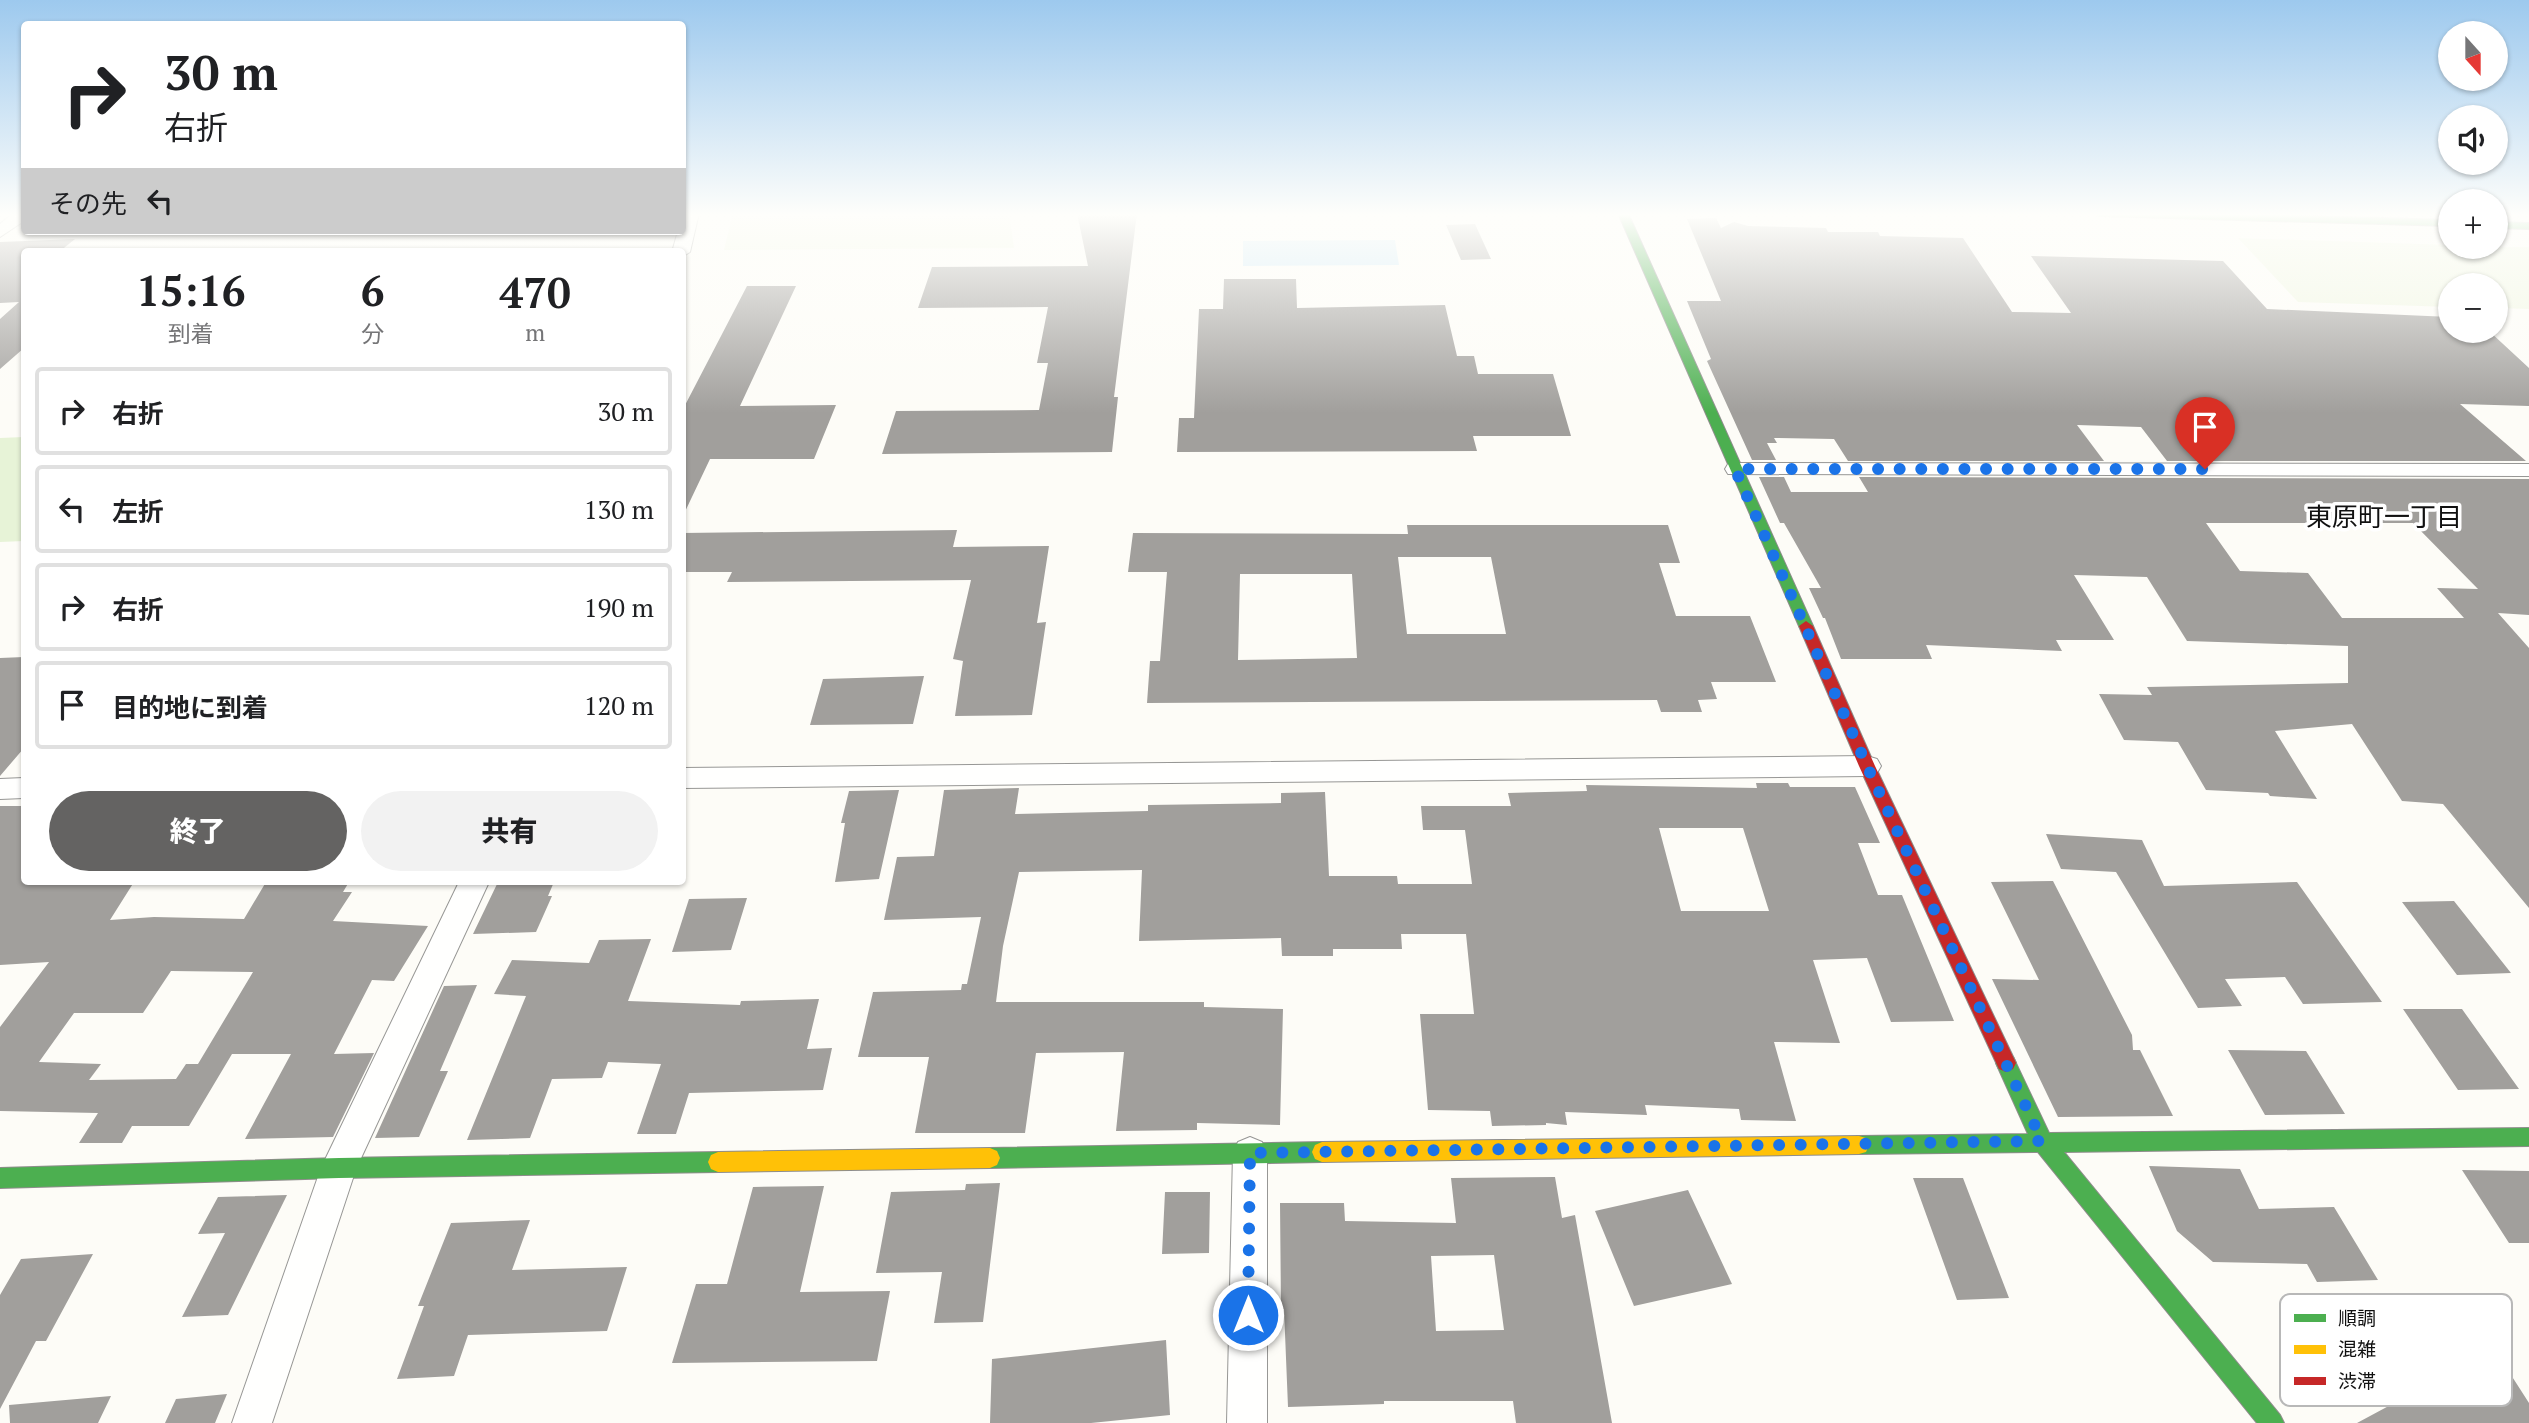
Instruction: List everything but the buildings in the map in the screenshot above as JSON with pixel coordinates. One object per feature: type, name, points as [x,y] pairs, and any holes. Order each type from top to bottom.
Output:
[{"type":"street","points":[[1654,279],[1867,766],[2042,1141],[2272,1423]]},
{"type":"street","points":[[1735,469],[2529,470]]},
{"type":"street","points":[[686,778],[1867,766]]},
{"type":"street","points":[[0,789],[21,788]]},
{"type":"street","points":[[252,1423],[339,1168],[473,885]]},
{"type":"street","points":[[0,1178],[339,1168],[1250,1153],[2529,1137]]},
{"type":"street","points":[[1247,1423],[1250,1153]]},
{"type":"green space","points":[[2277,279],[2438,279],[2438,307],[2298,302]]},
{"type":"green space","points":[[2508,279],[2529,279],[2529,309],[2508,308]]},
{"type":"green space","points":[[21,437],[21,541],[0,542],[0,438]]},
{"type":"traffic: fast","points":[[1652,279],[1806,626]]},
{"type":"traffic: fast","points":[[2006,1063],[2042,1141],[2272,1423]]},
{"type":"traffic: fast","points":[[1859,1145],[2529,1137]]},
{"type":"traffic: fast","points":[[990,1158],[1322,1152]]},
{"type":"traffic: fast","points":[[0,1178],[339,1168],[718,1162]]},
{"type":"traffic: slow","points":[[1322,1152],[1859,1145]]},
{"type":"traffic: slow","points":[[718,1162],[990,1158]]},
{"type":"traffic: jam","points":[[1806,626],[1867,766],[2006,1063]]},
{"type":"district","name":"東原町一丁目","points":[[2384,516]]},
{"type":"route","points":[[1248,1315],[1250,1153],[2042,1141],[1867,766],[1735,469],[2205,469]]}]
